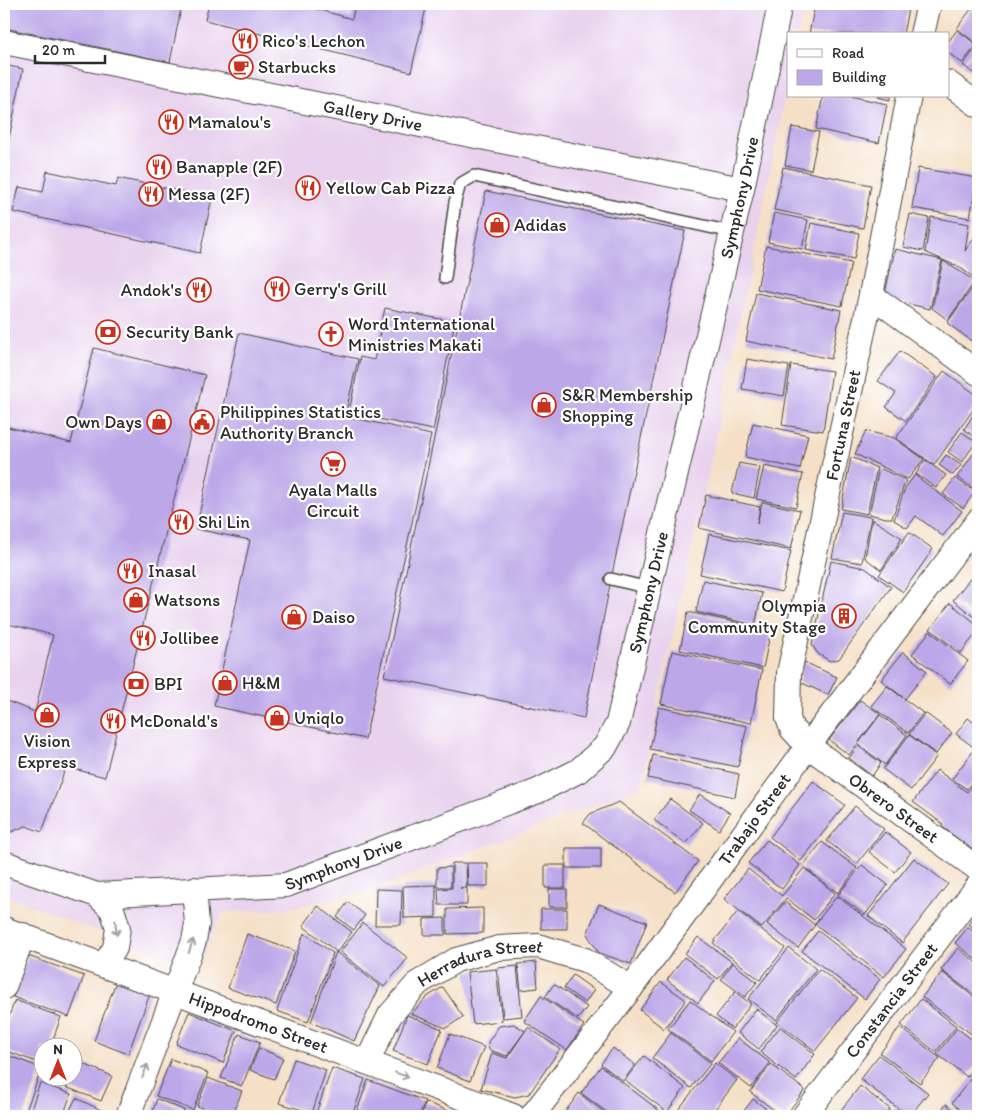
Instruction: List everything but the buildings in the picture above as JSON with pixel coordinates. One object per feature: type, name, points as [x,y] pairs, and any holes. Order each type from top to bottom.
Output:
[{"type":"street","name":"Symphony Drive","points":[[97,895],[286,886],[538,791],[578,771],[605,747],[618,724],[742,189],[780,4]]},
{"type":"street","points":[[922,32],[929,4]]},
{"type":"street","name":"Gallery Drive","points":[[4,42],[742,189]]},
{"type":"street","points":[[950,85],[978,105]]},
{"type":"street","name":"Fortuna Street","points":[[808,746],[792,729],[788,718],[789,673],[871,294],[909,98]]},
{"type":"street","points":[[871,294],[978,372]]},
{"type":"street","name":"Trabajo Street","points":[[532,1116],[631,988],[808,746],[978,521]]},
{"type":"street","name":"Obrero Street","points":[[808,746],[978,869]]},
{"type":"street","points":[[4,863],[97,895],[112,909],[118,928],[116,948],[104,965]]},
{"type":"street","name":"Constancia Street","points":[[804,1116],[978,886]]},
{"type":"street","points":[[128,1116],[194,941],[197,924],[194,889]]},
{"type":"street","points":[[4,987],[13,932]]},
{"type":"street","name":"Hippodromo Street","points":[[13,932],[513,1116]]},
{"type":"street","name":"Herradura Street","points":[[367,1062],[390,1015],[418,983],[456,960],[490,950],[538,946],[585,960],[631,988]]},
{"type":"lane","points":[[445,278],[455,202],[460,184],[474,176],[732,232]]},
{"type":"lane","points":[[611,579],[649,588]]},
{"type":"shaded area","name":"Ayala Malls Circuit","points":[[4,4],[805,4],[798,32],[787,32],[787,87],[706,485],[663,677],[641,787],[366,892],[277,910],[223,912],[196,968],[4,895]]},
{"type":"place","name":"Rico's Lechon","points":[[245,41]]},
{"type":"place","name":"Starbucks","points":[[241,67]]},
{"type":"place","name":"Mamalou's","points":[[171,122]]},
{"type":"place","name":"Banapple (2F)","points":[[159,167]]},
{"type":"place","name":"Yellow Cab Pizza","points":[[308,188]]},
{"type":"place","name":"Messa (2F)","points":[[151,194]]},
{"type":"place","name":"Adidas","points":[[497,225]]},
{"type":"place","name":"Gerry's Grill","points":[[277,289]]},
{"type":"place","name":"Andok's","points":[[199,290]]},
{"type":"place","name":"Security Bank","points":[[108,332]]},
{"type":"place","name":"Word International Ministries Makati","points":[[331,334]]},
{"type":"place","name":"S&R Membership Shopping","points":[[544,405]]},
{"type":"place","name":"Own Days","points":[[159,422]]},
{"type":"place","name":"Philippines Statistics Authority Branch","points":[[202,422]]},
{"type":"place","name":"Ayala Malls Circuit","points":[[333,464]]},
{"type":"place","name":"Shi Lin","points":[[181,522]]},
{"type":"place","name":"Inasal","points":[[130,571]]},
{"type":"place","name":"Watsons","points":[[136,600]]},
{"type":"place","name":"Olympia Community Stage","points":[[844,616]]},
{"type":"place","name":"Daiso","points":[[294,617]]},
{"type":"place","name":"Jollibee","points":[[143,638]]},
{"type":"place","name":"H&M","points":[[225,683]]},
{"type":"place","name":"BPI","points":[[136,684]]},
{"type":"place","name":"Vision Express","points":[[47,715]]},
{"type":"place","name":"Uniqlo","points":[[277,718]]},
{"type":"place","name":"McDonald's","points":[[113,721]]}]
